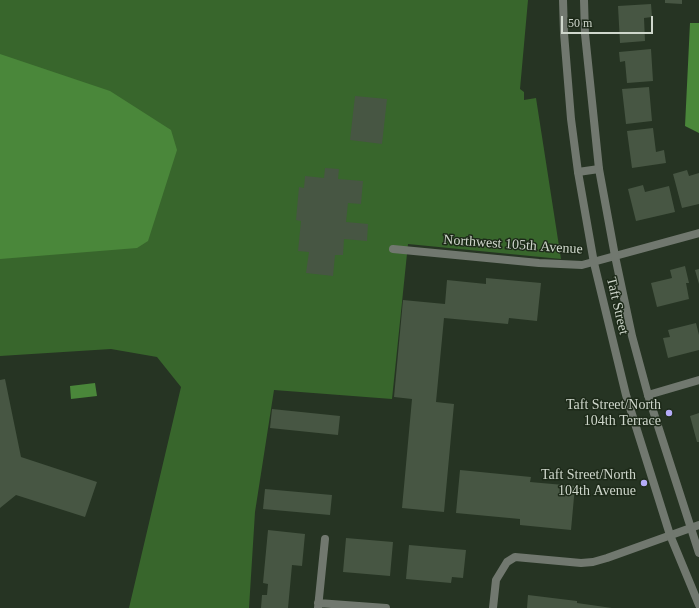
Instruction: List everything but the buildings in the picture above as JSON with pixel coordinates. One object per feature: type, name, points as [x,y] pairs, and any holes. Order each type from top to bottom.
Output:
[{"type":"street","name":"Taft Street","points":[[563,0],[569,88],[578,172],[594,263],[626,394],[670,535],[699,606]]},
{"type":"street","name":"Taft Street","points":[[584,0],[586,42],[599,169],[615,256],[632,336],[648,395],[699,553]]},
{"type":"street","points":[[578,172],[599,169]]},
{"type":"street","name":"Northwest 105th Avenue","points":[[392,249],[567,265],[594,263],[699,233]]},
{"type":"street","points":[[648,395],[699,380]]},
{"type":"street","points":[[493,608],[496,580],[507,562],[515,557],[581,563],[593,562],[699,525]]},
{"type":"street","points":[[325,539],[318,606],[386,608]]},
{"type":"shaded area","points":[[0,0],[528,0],[520,89],[524,92],[524,100],[536,98],[561,259],[408,244],[392,399],[274,390],[255,512],[249,608],[129,608],[181,387],[157,357],[111,349],[0,356]]},
{"type":"shaded area","points":[[690,23],[699,23],[699,133],[685,126]]},
{"type":"shaded area","points":[[0,54],[110,91],[171,130],[177,150],[148,241],[137,248],[0,259]]},
{"type":"shaded area","points":[[95,383],[97,396],[71,399],[70,386]]},
{"type":"place","name":"Taft Street/North 104th Terrace","points":[[669,413]]},
{"type":"place","name":"Taft Street/North 104th Avenue","points":[[644,483]]}]
